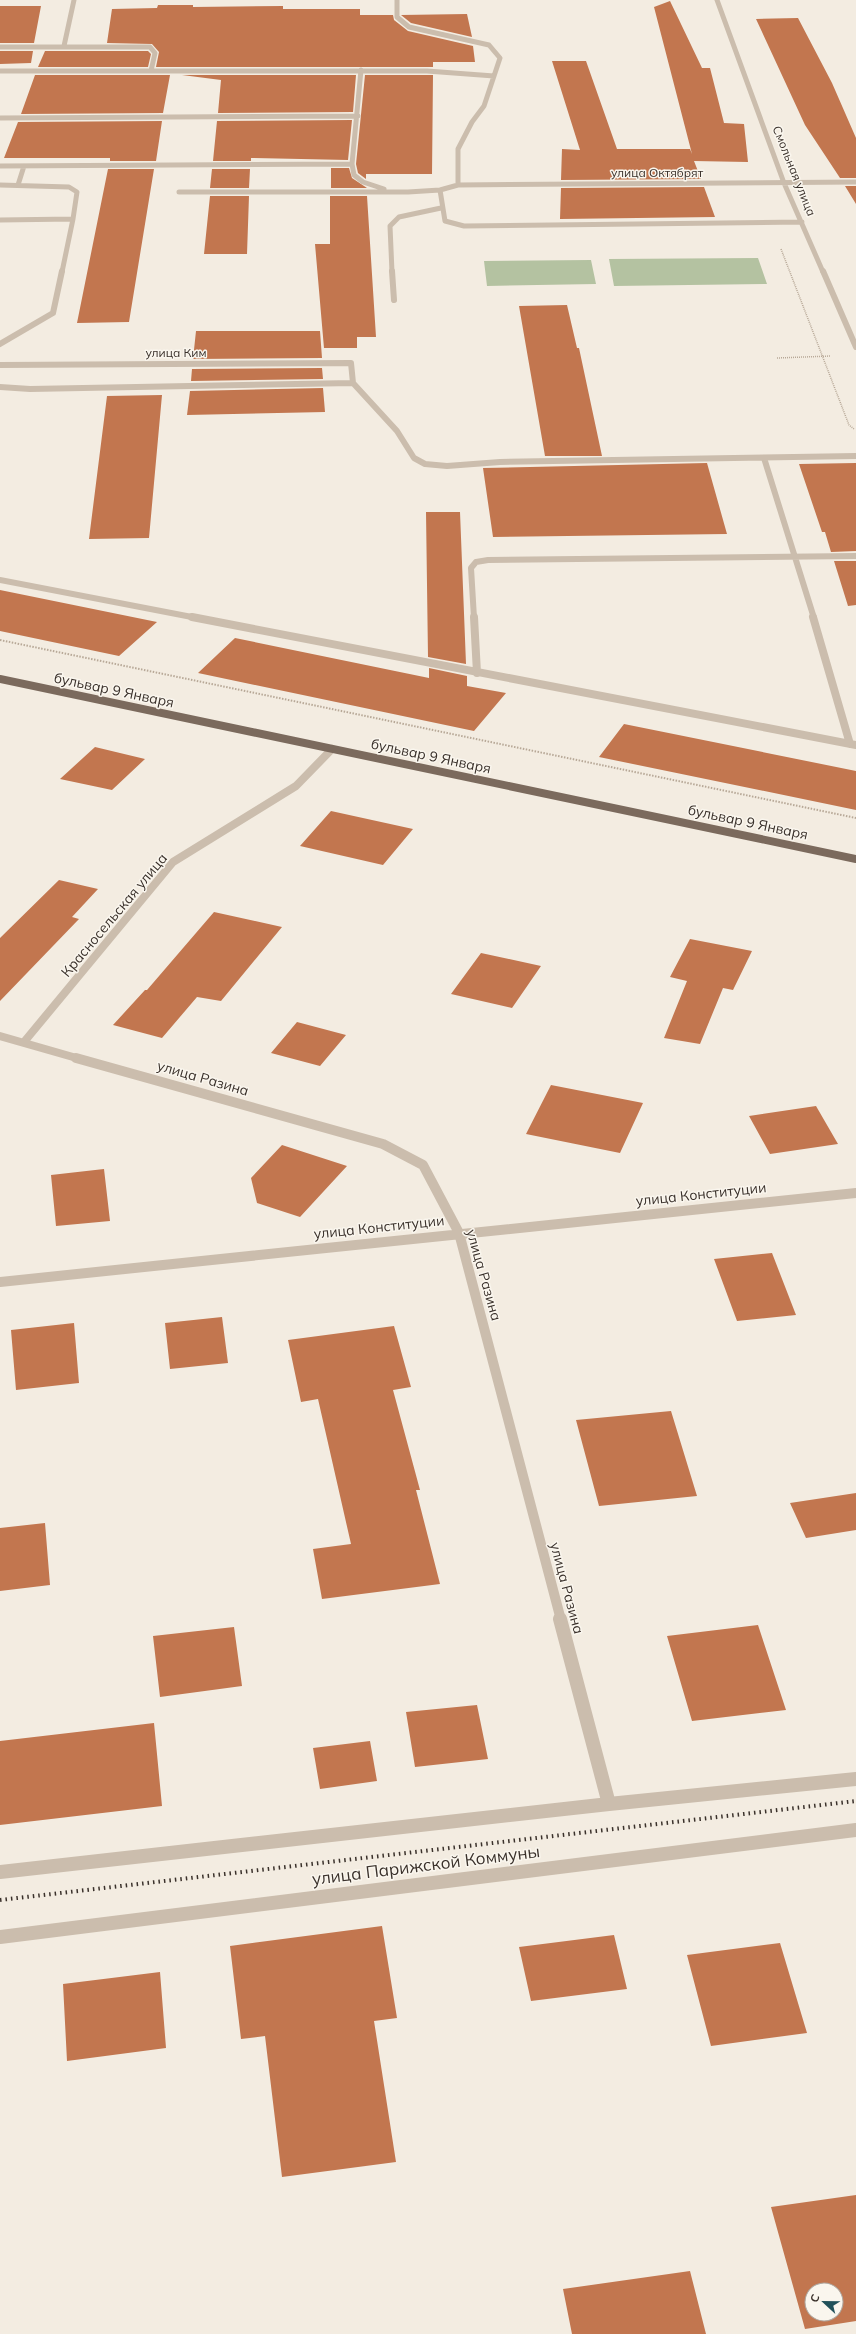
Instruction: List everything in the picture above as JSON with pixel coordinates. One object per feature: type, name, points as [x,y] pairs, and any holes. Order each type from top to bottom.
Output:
[{"type":"main road","name":"бульвар 9 Января","points":[[0,679],[856,859]]},
{"type":"street","points":[[64,46],[74,0]]},
{"type":"street","points":[[397,0],[397,17],[409,27],[489,46],[500,58],[484,106],[472,122],[458,149],[458,185]]},
{"type":"street","name":"Смольная улица","points":[[717,0],[784,183],[856,348]]},
{"type":"street","points":[[0,47],[150,47],[155,53],[151,71]]},
{"type":"street","points":[[0,71],[361,70],[427,71],[494,76]]},
{"type":"street","points":[[361,70],[358,116],[352,164],[354,175],[363,182],[389,191]]},
{"type":"street","points":[[0,118],[358,116]]},
{"type":"street","points":[[0,166],[352,164]]},
{"type":"street","points":[[18,185],[24,166]]},
{"type":"street","name":"улица Октябрят","points":[[179,192],[440,190],[458,185],[856,182]]},
{"type":"street","points":[[0,185],[52,185],[69,187],[78,192],[53,313],[0,344]]},
{"type":"street","points":[[440,190],[441,208],[445,221],[464,226],[802,222]]},
{"type":"street","points":[[394,300],[390,226],[400,217],[441,208]]},
{"type":"street","points":[[0,220],[73,219]]},
{"type":"street","name":"улица Ким","points":[[0,366],[351,363],[353,383]]},
{"type":"street","points":[[0,387],[30,389],[353,383],[397,431],[414,458],[425,464],[447,466],[500,462],[856,456]]},
{"type":"street","points":[[0,580],[853,745],[796,557],[764,458]]},
{"type":"street","points":[[477,673],[471,568],[476,562],[488,560],[856,556]]},
{"type":"street","name":"Красносельская улица","points":[[24,1042],[173,862],[296,786],[332,748]]},
{"type":"street","name":"улица Разина","points":[[0,1036],[383,1144],[424,1165],[459,1232],[609,1804]]},
{"type":"street","name":"улица Конституции","points":[[0,1282],[459,1232],[856,1193]]},
{"type":"street","points":[[0,1872],[609,1804],[856,1779]]},
{"type":"street","name":"улица Парижской Коммуны","points":[[0,1937],[856,1830]]},
{"type":"path","points":[[780,248],[849,425],[856,430]]},
{"type":"path","points":[[777,358],[835,356]]},
{"type":"path","points":[[0,640],[856,818]]},
{"type":"green space","points":[[758,258],[767,284],[614,286],[609,259]]},
{"type":"green space","points":[[591,260],[596,284],[487,286],[484,261]]},
{"type":"building","points":[[670,1],[702,68],[710,68],[724,123],[744,124],[748,162],[694,161],[701,179],[561,180],[562,149],[580,150],[552,61],[586,61],[617,149],[690,149],[692,154],[654,7]]},
{"type":"building","points":[[158,5],[193,5],[193,7],[283,6],[283,9],[360,9],[360,15],[393,15],[394,20],[408,31],[473,46],[475,62],[433,62],[433,67],[156,67],[159,52],[152,44],[107,43],[112,9],[157,8]]},
{"type":"building","points":[[0,6],[41,6],[34,43],[0,43]]},
{"type":"building","points":[[467,14],[472,37],[411,23],[401,15]]},
{"type":"building","points":[[798,18],[832,83],[856,138],[856,178],[840,178],[805,125],[756,19]]},
{"type":"building","points":[[0,51],[33,51],[31,63],[0,64]]},
{"type":"building","points":[[45,51],[148,51],[151,54],[148,67],[38,67]]},
{"type":"building","points":[[35,75],[170,75],[163,113],[21,114]]},
{"type":"building","points":[[182,75],[356,75],[353,112],[218,113],[221,80]]},
{"type":"building","points":[[365,75],[433,75],[432,174],[366,174],[366,179],[358,173],[356,164]]},
{"type":"building","points":[[352,120],[348,160],[251,158],[251,161],[213,161],[217,121]]},
{"type":"building","points":[[162,121],[156,161],[110,161],[110,158],[4,158],[18,122]]},
{"type":"building","points":[[331,168],[349,168],[352,178],[367,188],[331,188]]},
{"type":"building","points":[[108,169],[154,169],[129,322],[77,323]]},
{"type":"building","points":[[212,169],[250,169],[249,188],[210,188]]},
{"type":"building","points":[[845,186],[856,186],[856,204]]},
{"type":"building","points":[[704,187],[715,217],[560,219],[561,188]]},
{"type":"building","points":[[210,196],[249,196],[247,254],[204,254]]},
{"type":"building","points":[[330,196],[367,196],[376,337],[357,337],[357,348],[324,348],[315,244],[330,244]]},
{"type":"building","points":[[567,305],[577,348],[579,348],[602,456],[545,456],[519,306]]},
{"type":"building","points":[[196,331],[320,331],[322,358],[193,359]]},
{"type":"building","points":[[322,368],[323,379],[191,381],[192,369]]},
{"type":"building","points":[[323,388],[325,412],[187,415],[190,391]]},
{"type":"building","points":[[162,395],[149,538],[89,539],[107,396]]},
{"type":"building","points":[[707,463],[727,534],[493,537],[483,468]]},
{"type":"building","points":[[856,463],[856,551],[831,552],[825,532],[822,532],[799,464]]},
{"type":"building","points":[[426,512],[460,512],[466,664],[428,657]]},
{"type":"building","points":[[834,561],[856,561],[856,605],[848,606]]},
{"type":"building","points":[[0,590],[157,622],[119,656],[0,631]]},
{"type":"building","points":[[235,638],[429,678],[429,668],[467,676],[467,686],[506,693],[474,731],[198,673]]},
{"type":"building","points":[[624,724],[856,771],[856,810],[599,757]]},
{"type":"building","points":[[95,747],[145,759],[112,790],[60,779]]},
{"type":"building","points":[[331,811],[413,829],[383,865],[300,846]]},
{"type":"building","points":[[59,880],[98,889],[72,917],[79,919],[0,1001],[0,938]]},
{"type":"building","points":[[214,912],[282,927],[221,1001],[197,997],[162,1038],[113,1025],[145,990],[147,990]]},
{"type":"building","points":[[690,939],[752,951],[733,990],[723,988],[700,1044],[664,1038],[687,981],[670,977]]},
{"type":"building","points":[[481,953],[541,966],[512,1008],[451,994]]},
{"type":"building","points":[[297,1022],[346,1035],[320,1066],[271,1053]]},
{"type":"building","points":[[551,1085],[643,1103],[620,1153],[526,1134]]},
{"type":"building","points":[[816,1106],[838,1144],[770,1154],[749,1116]]},
{"type":"building","points":[[282,1145],[347,1166],[300,1217],[257,1203],[251,1178]]},
{"type":"building","points":[[104,1169],[110,1221],[56,1226],[51,1175]]},
{"type":"building","points":[[772,1253],[796,1315],[737,1321],[714,1259]]},
{"type":"building","points":[[222,1317],[228,1363],[170,1369],[165,1323]]},
{"type":"building","points":[[74,1323],[79,1383],[16,1390],[11,1330]]},
{"type":"building","points":[[394,1326],[411,1387],[393,1390],[420,1490],[416,1490],[440,1584],[322,1599],[313,1549],[351,1544],[318,1399],[301,1402],[288,1340]]},
{"type":"building","points":[[671,1411],[697,1496],[599,1506],[576,1420]]},
{"type":"building","points":[[856,1493],[856,1530],[806,1538],[790,1503]]},
{"type":"building","points":[[45,1523],[50,1585],[0,1591],[0,1528]]},
{"type":"building","points":[[758,1625],[786,1710],[692,1721],[667,1636]]},
{"type":"building","points":[[234,1627],[242,1686],[160,1697],[153,1636]]},
{"type":"building","points":[[477,1705],[488,1759],[415,1767],[406,1712]]},
{"type":"building","points":[[154,1723],[162,1806],[0,1825],[0,1741]]},
{"type":"building","points":[[370,1741],[377,1781],[320,1789],[313,1748]]},
{"type":"building","points":[[382,1926],[397,2018],[374,2021],[396,2162],[282,2177],[265,2036],[241,2039],[230,1946]]},
{"type":"building","points":[[614,1935],[627,1989],[531,2001],[519,1947]]},
{"type":"building","points":[[780,1943],[807,2033],[711,2046],[687,1955]]},
{"type":"building","points":[[160,1972],[166,2048],[67,2061],[63,1984]]},
{"type":"building","points":[[856,2195],[856,2321],[805,2329],[771,2207]]},
{"type":"building","points":[[690,2271],[706,2334],[572,2334],[563,2289]]},
{"type":"railway","points":[[0,1900],[856,1801]]}]
